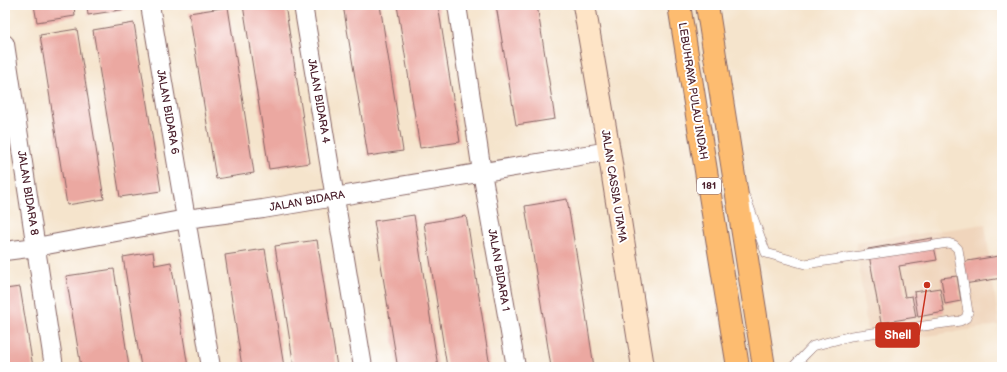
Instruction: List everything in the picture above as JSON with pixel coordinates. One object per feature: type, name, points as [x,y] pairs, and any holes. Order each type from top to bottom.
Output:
[{"type":"main road","name":"LEBUHRAYA PULAU INDAH","points":[[679,5],[738,367]]},
{"type":"main road","name":"181","points":[[707,5],[764,367]]},
{"type":"street","name":"JALAN BIDARA 6","points":[[150,5],[211,367]]},
{"type":"street","name":"JALAN BIDARA 4","points":[[303,5],[363,367]]},
{"type":"street","name":"JALAN BIDARA 1","points":[[457,5],[482,172],[516,367]]},
{"type":"street","name":"JALAN CASSIA UTAMA","points":[[584,5],[643,367]]},
{"type":"street","name":"JALAN BIDARA 8","points":[[5,44],[54,367]]},
{"type":"street","name":"JALAN BIDARA","points":[[5,251],[36,247],[186,219],[263,209],[609,151]]},
{"type":"lane","points":[[730,153],[766,253],[806,264],[948,243],[954,245],[958,249],[968,312],[966,318],[960,321],[851,336],[813,346],[793,367]]},
{"type":"shaded area","points":[[985,224],[999,325],[869,345],[856,243]]},
{"type":"building","points":[[34,5],[74,5],[75,16],[37,22]]},
{"type":"building","points":[[87,5],[133,5],[133,8],[88,15]]},
{"type":"building","points":[[243,5],[285,5],[310,163],[269,169]]},
{"type":"building","points":[[343,5],[380,5],[403,151],[368,156]]},
{"type":"building","points":[[397,5],[438,5],[460,142],[420,148]]},
{"type":"building","points":[[496,5],[537,5],[555,119],[516,125]]},
{"type":"building","points":[[228,7],[254,173],[216,179],[189,13]]},
{"type":"building","points":[[134,23],[161,191],[120,197],[93,30]]},
{"type":"building","points":[[77,29],[104,199],[67,205],[40,35]]},
{"type":"building","points":[[567,199],[594,367],[551,367],[525,206]]},
{"type":"building","points":[[414,215],[438,367],[397,367],[374,221]]},
{"type":"building","points":[[466,216],[490,367],[447,367],[424,223]]},
{"type":"building","points":[[932,238],[937,260],[899,266],[905,297],[912,296],[916,317],[881,323],[868,249]]},
{"type":"building","points":[[317,240],[337,367],[294,367],[275,246]]},
{"type":"building","points":[[265,249],[284,367],[242,367],[225,255]]},
{"type":"building","points":[[153,252],[155,265],[171,262],[188,367],[141,367],[123,257]]},
{"type":"building","points":[[999,256],[1002,278],[964,284],[961,262]]},
{"type":"building","points":[[114,269],[129,367],[81,367],[66,276]]},
{"type":"building","points":[[957,276],[961,301],[945,304],[941,278]]},
{"type":"building","points":[[20,287],[33,367],[5,367],[5,289]]},
{"type":"building","points":[[940,288],[944,312],[918,317],[914,292]]},
{"type":"place","name":"Shell","points":[[927,285]]}]
